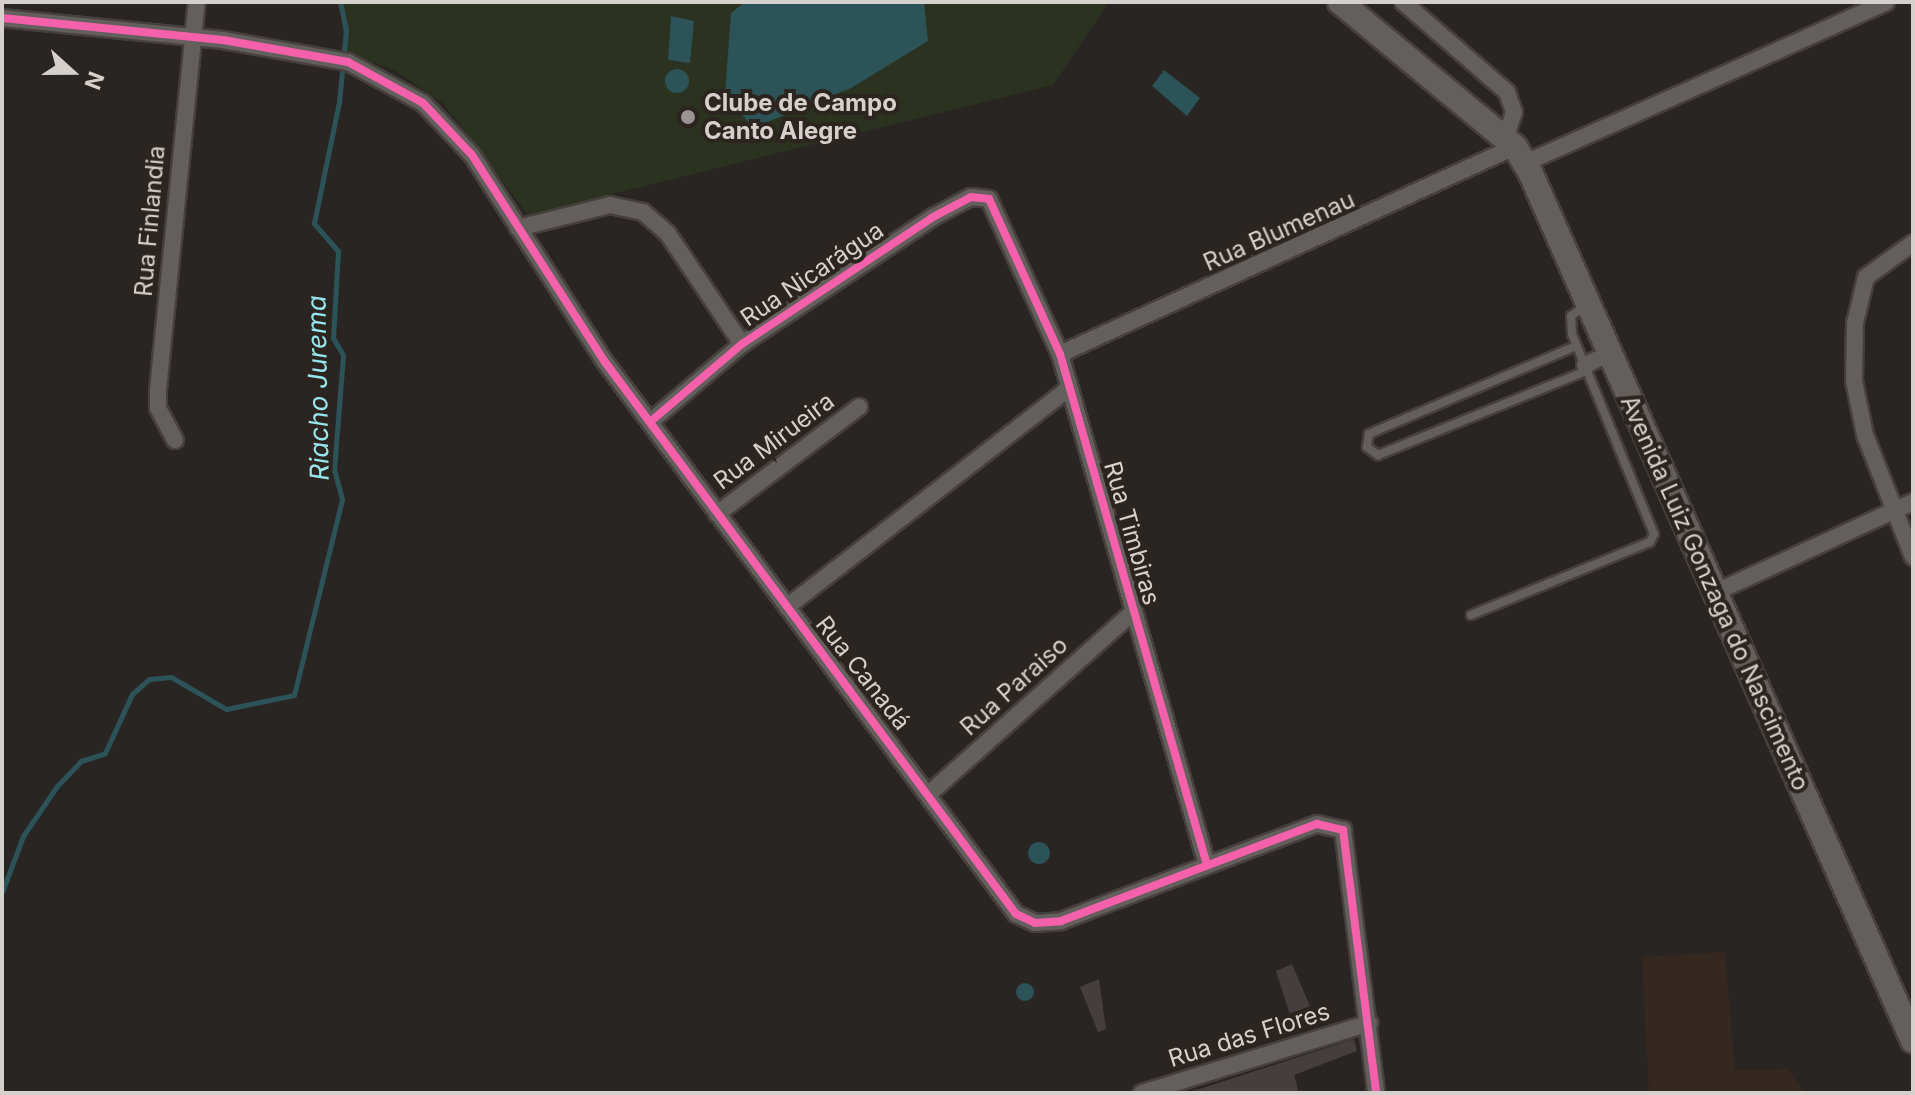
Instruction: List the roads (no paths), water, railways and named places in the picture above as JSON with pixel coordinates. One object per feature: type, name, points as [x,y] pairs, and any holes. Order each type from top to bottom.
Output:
[{"type":"main road","points":[[1340,2],[1515,150]]},
{"type":"main road","name":"Avenida Luiz Gonzaga do Nascimento","points":[[1515,150],[1590,304],[1609,354],[1913,1041]]},
{"type":"street","name":"Rua Finlandia","points":[[175,440],[158,408],[158,390],[197,2]]},
{"type":"street","points":[[1403,2],[1507,92],[1514,112],[1515,150]]},
{"type":"street","name":"Rua Blumenau","points":[[1060,354],[1515,150],[1886,2]]},
{"type":"street","name":"Rua Canadá","points":[[2,18],[258,45],[340,60],[387,78],[447,124],[650,422],[1027,921],[1061,921],[1317,824],[1343,830],[1376,1093]]},
{"type":"street","name":"Rua Nicarágua","points":[[650,422],[742,344],[952,206],[981,196],[1004,218]]},
{"type":"street","points":[[518,228],[610,205],[643,212],[668,234],[742,344]]},
{"type":"street","name":"Rua Timbiras","points":[[1004,218],[1060,354],[1067,390],[1130,615],[1207,865]]},
{"type":"street","points":[[1913,243],[1875,265],[1855,323],[1855,399],[1913,557]]},
{"type":"street","points":[[1587,368],[1609,354]]},
{"type":"street","points":[[787,607],[1067,390]]},
{"type":"street","name":"Rua Mirueira","points":[[717,514],[859,407]]},
{"type":"street","points":[[1714,593],[1913,502]]},
{"type":"street","name":"Rua Paraiso","points":[[930,793],[1130,615]]},
{"type":"street","name":"Rua das Flores","points":[[1142,1093],[1369,1023]]},
{"type":"lane","points":[[1576,346],[1369,434],[1367,447],[1378,455],[1587,368],[1576,346],[1571,316],[1590,304]]},
{"type":"lane","name":"Avenida Luiz Gonzaga do Nascimento","points":[[1471,615],[1650,542],[1649,514],[1587,368]]},
{"type":"water","points":[[745,2],[924,2],[928,41],[851,88],[753,128],[725,94],[731,13]]},
{"type":"water","points":[[671,16],[694,21],[690,63],[668,60]]},
{"type":"water","points":[[677,69],[686,72],[689,81],[686,90],[677,93],[668,90],[665,81],[668,72]]},
{"type":"water","points":[[1164,70],[1200,98],[1187,116],[1152,86]]},
{"type":"water","points":[[1039,842],[1050,853],[1039,864],[1028,853]]},
{"type":"water","points":[[1021,983],[1029,983],[1034,992],[1032,999],[1021,1001],[1016,996],[1016,988]]},
{"type":"waterway","name":"Riacho Jurema","points":[[2,892],[23,836],[57,786],[81,761],[105,753],[132,694],[149,679],[171,677],[226,709],[294,695],[342,499],[334,470],[343,355],[333,338],[338,251],[314,223],[339,102],[346,30],[340,2]]},
{"type":"place","name":"Clube de Campo Canto Alegre","points":[[688,117]]}]
